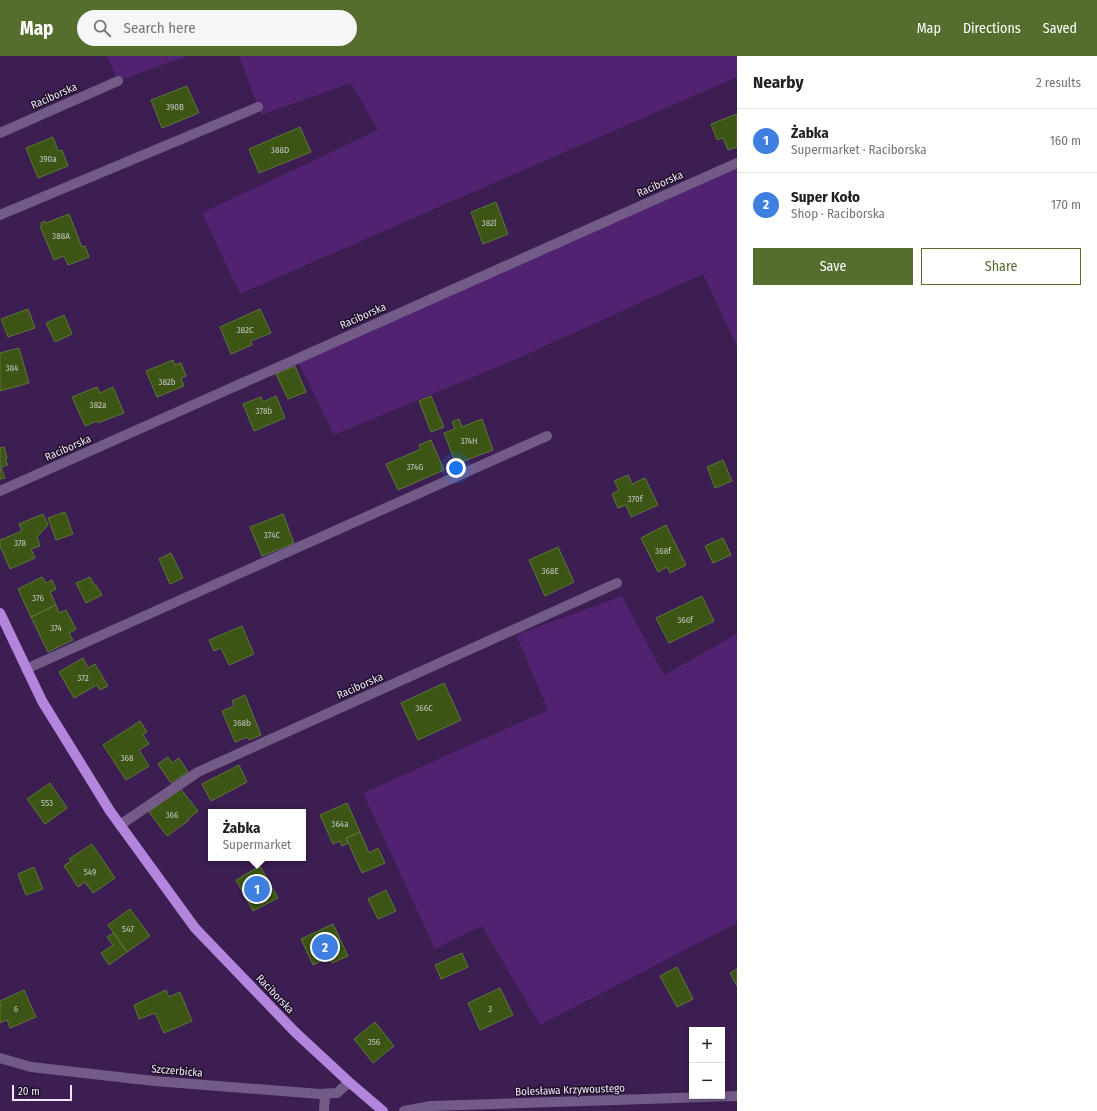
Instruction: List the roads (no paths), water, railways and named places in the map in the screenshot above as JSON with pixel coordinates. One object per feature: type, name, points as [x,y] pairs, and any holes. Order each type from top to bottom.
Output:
[{"type":"main road","name":"Raciborska","points":[[0,613],[42,701],[110,811],[194,928],[295,1032],[383,1111]]},
{"type":"street","name":"Raciborska","points":[[0,133],[118,81]]},
{"type":"street","points":[[0,214],[258,107]]},
{"type":"street","name":"Raciborska","points":[[0,491],[737,163]]},
{"type":"street","points":[[26,669],[547,436]]},
{"type":"street","name":"Raciborska","points":[[120,825],[198,772],[617,583]]},
{"type":"street","name":"Szczerbicka","points":[[0,1058],[31,1067],[154,1081],[325,1094],[337,1093],[349,1082]]},
{"type":"street","points":[[324,1111],[325,1094]]},
{"type":"street","name":"Bolesława Krzywoustego","points":[[404,1111],[431,1106],[737,1096]]},
{"type":"place","name":"Żabka","points":[[257,889]]},
{"type":"place","name":"Super Koło","points":[[325,947]]}]
